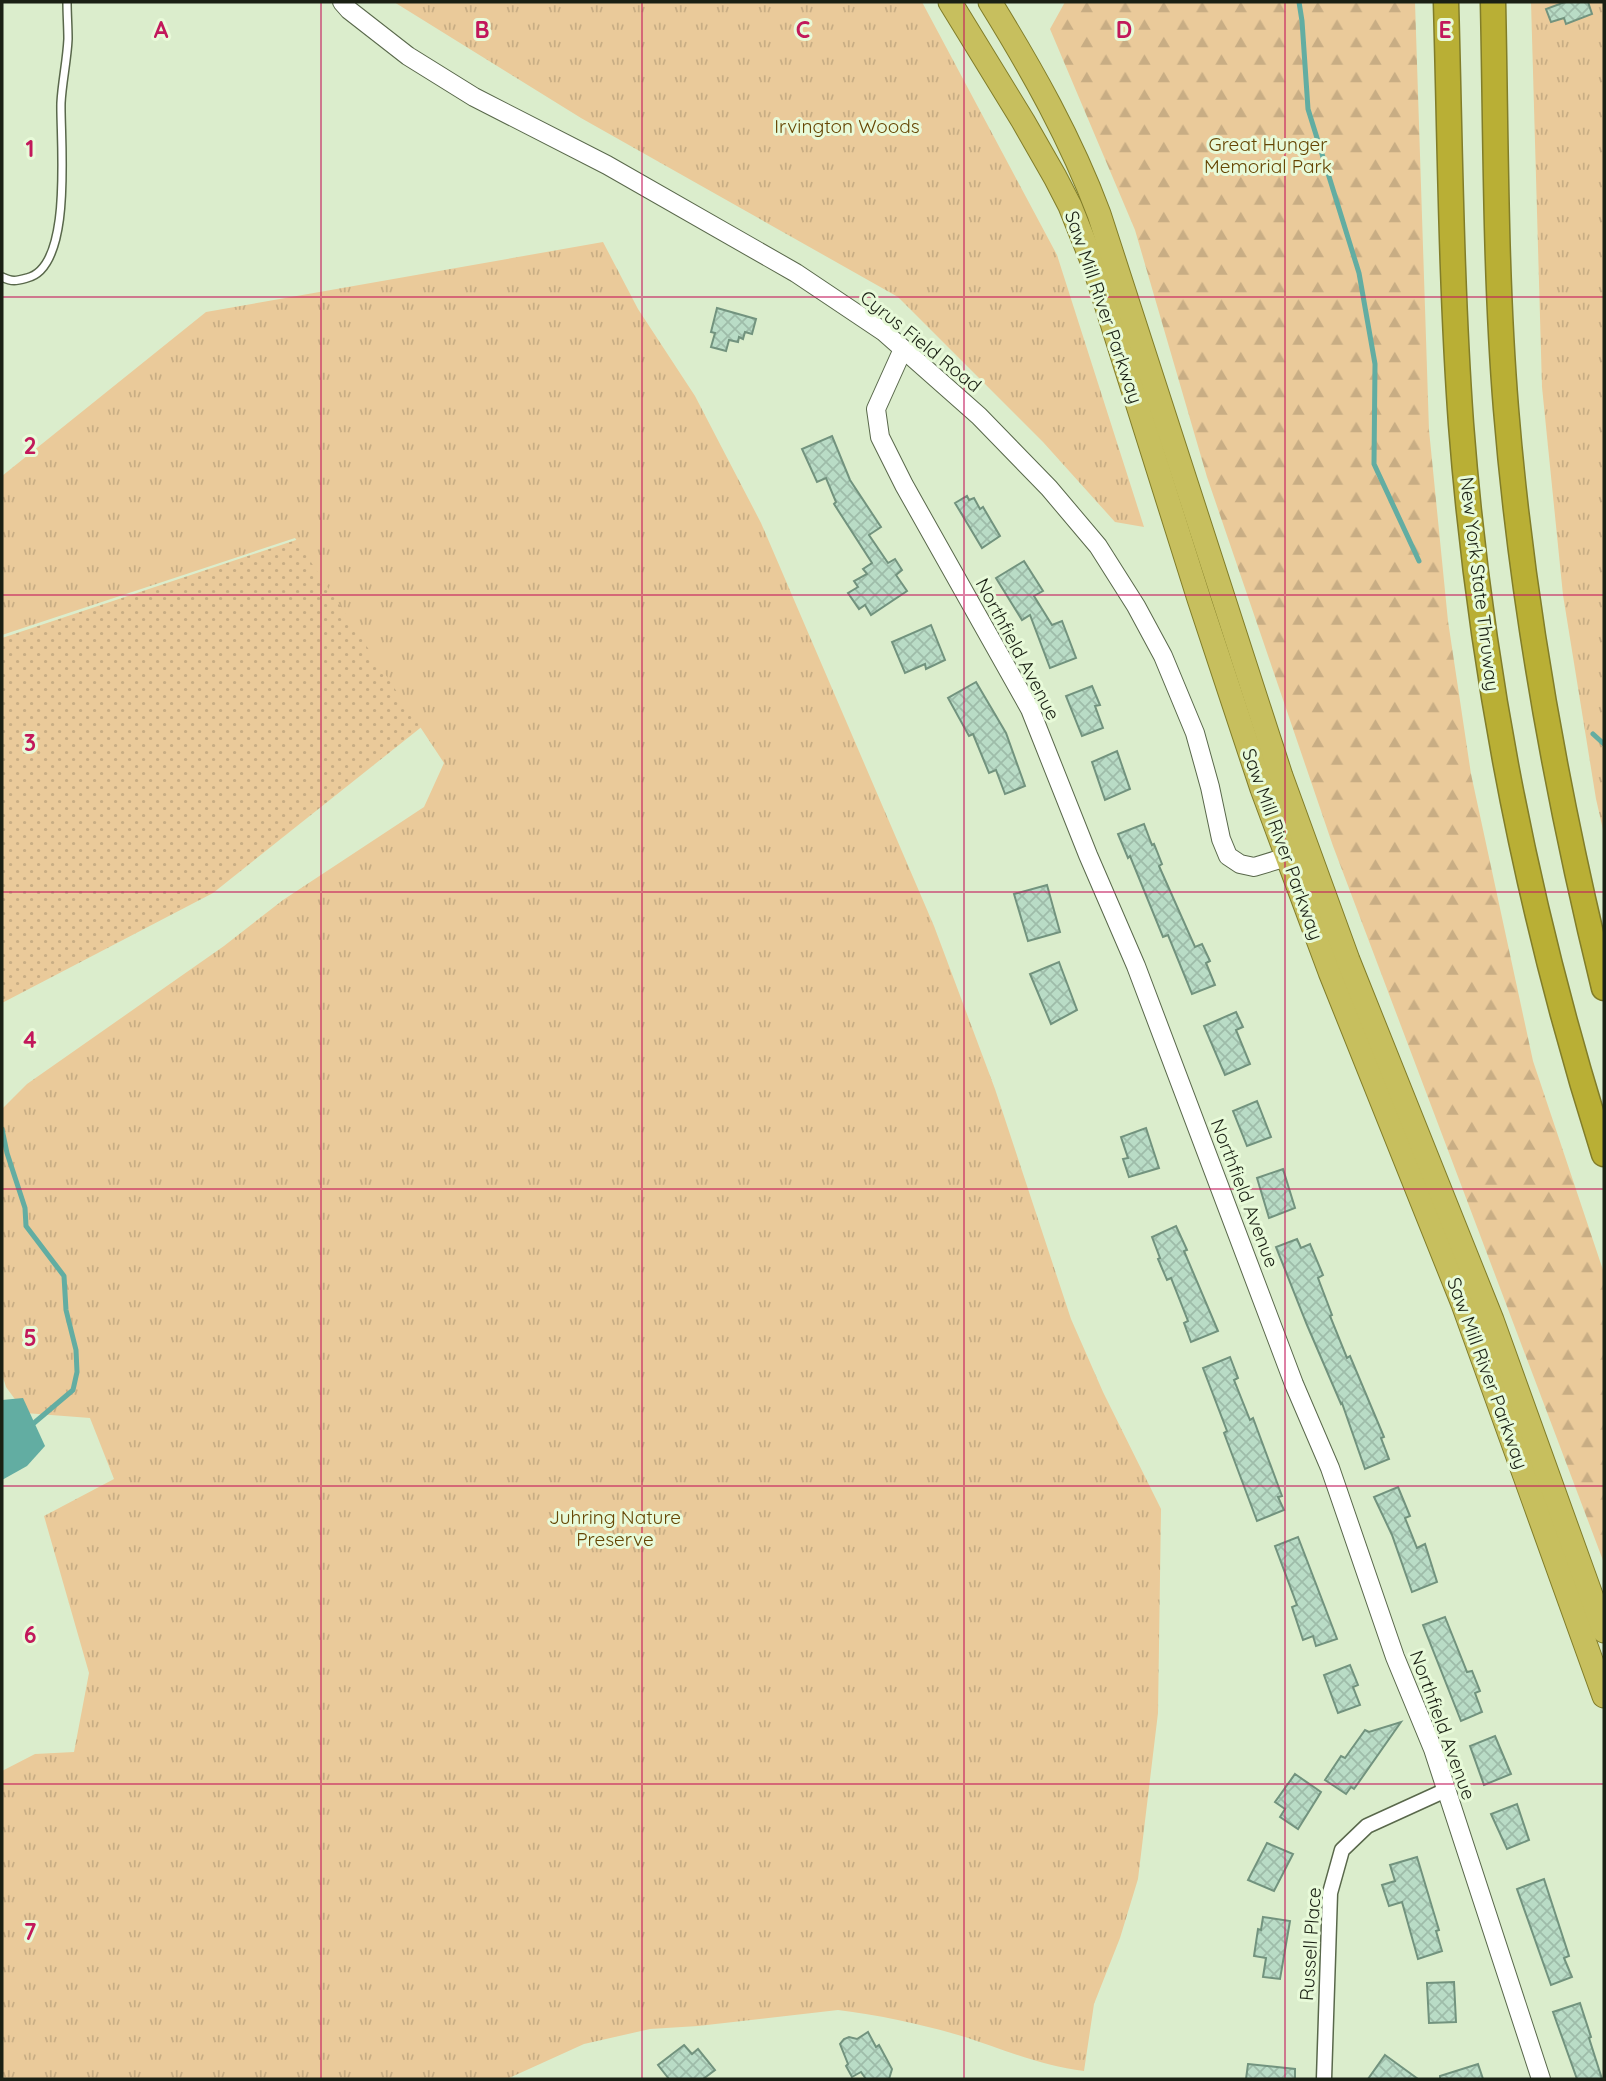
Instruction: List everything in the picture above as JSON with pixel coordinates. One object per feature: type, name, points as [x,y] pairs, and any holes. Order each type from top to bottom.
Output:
[{"type":"highway","name":"Saw Mill River Parkway","points":[[950,2],[1040,149],[1082,235],[1115,327],[1217,654],[1287,857],[1467,1316],[1604,1696]]},
{"type":"highway","name":"Saw Mill River Parkway","points":[[990,2],[1056,115],[1095,202],[1290,801],[1348,960],[1492,1321],[1604,1631]]},
{"type":"highway","name":"New York State Thruway","points":[[1446,2],[1455,319],[1466,476],[1482,619],[1504,750],[1530,878],[1564,1018],[1604,1154]]},
{"type":"highway","points":[[1493,2],[1502,344],[1519,539],[1536,668],[1550,744],[1604,988]]},
{"type":"street","name":"Cyrus Field Road","points":[[342,2],[408,56],[474,97],[607,165],[796,273],[884,332],[979,416],[1049,488],[1098,546],[1136,606],[1179,692],[1195,733],[1221,839],[1228,856],[1240,864],[1254,867],[1287,857]]},
{"type":"street","name":"Northfield Avenue","points":[[903,349],[876,410],[880,437],[904,485],[1030,709],[1136,966],[1294,1384],[1330,1468],[1395,1657],[1433,1749],[1541,2079]]},
{"type":"street","name":"Russell Place","points":[[1324,2079],[1329,1893],[1342,1850],[1367,1826],[1446,1790]]},
{"type":"lane","points":[[2,277],[12,282],[33,277],[46,262],[59,227],[64,151],[61,103],[68,38],[67,2]]},
{"type":"green space","name":"Irvington Woods","points":[[394,2],[922,2],[1057,255],[1144,527],[1115,522],[1043,442],[898,297],[581,118]]},
{"type":"green space","name":"Great Hunger Memorial Park","points":[[1065,2],[1415,2],[1429,430],[1448,621],[1471,774],[1533,1061],[1604,1273],[1604,1563],[1333,846],[1207,477],[1135,230],[1050,29]]},
{"type":"green space","points":[[1531,2],[1604,2],[1604,834],[1563,595],[1542,387]]},
{"type":"green space","name":"Juhring Nature Preserve","points":[[603,242],[638,309],[695,396],[761,523],[934,926],[995,1089],[1071,1319],[1103,1392],[1161,1509],[1158,1713],[1138,1879],[1120,1938],[1094,2004],[1084,2071],[1039,2061],[934,2028],[838,2010],[650,2029],[584,2044],[507,2079],[2,2079],[2,1771],[35,1754],[74,1752],[89,1673],[44,1516],[114,1479],[90,1418],[25,1413],[6,1387],[2,1374],[2,1109],[27,1084],[224,946],[283,900],[424,807],[444,763],[295,538],[2,635],[2,476],[206,312]]},
{"type":"green space","points":[[323,531],[478,682],[213,893],[2,1003],[2,638]]},
{"type":"water","points":[[23,1398],[45,1446],[27,1466],[2,1480],[2,1400]]},
{"type":"building","points":[[1565,2],[1588,2],[1592,14],[1566,24],[1564,18],[1551,22],[1546,9]]},
{"type":"building","points":[[717,308],[756,319],[752,334],[745,332],[743,339],[739,337],[738,342],[729,340],[726,351],[711,347],[715,333],[711,332]]},
{"type":"building","points":[[832,436],[850,480],[881,527],[869,535],[888,563],[895,559],[902,570],[896,575],[907,591],[871,615],[865,605],[859,609],[848,593],[858,587],[854,581],[867,574],[863,569],[872,563],[834,504],[836,502],[826,478],[817,482],[802,449]]},
{"type":"building","points":[[967,496],[969,500],[974,498],[980,509],[983,507],[1000,536],[982,548],[955,503]]},
{"type":"building","points":[[1024,561],[1043,591],[1034,596],[1052,625],[1062,621],[1076,658],[1050,668],[1030,615],[1022,620],[996,578]]},
{"type":"building","points":[[931,625],[945,660],[926,669],[925,664],[905,673],[892,642]]},
{"type":"building","points":[[976,682],[1006,733],[1025,786],[1005,794],[996,770],[989,773],[973,734],[969,736],[948,698]]},
{"type":"building","points":[[1092,686],[1100,705],[1095,706],[1103,728],[1082,736],[1066,696]]},
{"type":"building","points":[[1117,751],[1130,789],[1105,800],[1092,762]]},
{"type":"building","points":[[1144,824],[1162,864],[1159,866],[1195,947],[1202,944],[1210,961],[1206,963],[1215,985],[1192,994],[1168,935],[1163,937],[1130,856],[1128,858],[1118,834]]},
{"type":"building","points":[[1047,885],[1060,932],[1028,941],[1014,894]]},
{"type":"building","points":[[1059,962],[1077,1010],[1051,1024],[1030,974]]},
{"type":"building","points":[[1236,1012],[1243,1027],[1236,1030],[1250,1064],[1225,1075],[1204,1026]]},
{"type":"building","points":[[1257,1101],[1271,1137],[1247,1146],[1233,1111]]},
{"type":"building","points":[[1146,1128],[1159,1168],[1129,1177],[1123,1159],[1128,1158],[1121,1137]]},
{"type":"building","points":[[1283,1169],[1295,1208],[1269,1218],[1257,1178]]},
{"type":"building","points":[[1176,1226],[1218,1331],[1191,1342],[1184,1323],[1188,1321],[1171,1278],[1167,1280],[1158,1259],[1160,1258],[1152,1237]]},
{"type":"building","points":[[1297,1239],[1301,1248],[1310,1244],[1323,1275],[1318,1278],[1332,1315],[1330,1316],[1384,1437],[1381,1438],[1389,1459],[1365,1469],[1342,1403],[1276,1247]]},
{"type":"building","points":[[1230,1357],[1238,1378],[1234,1380],[1250,1420],[1253,1418],[1282,1496],[1278,1497],[1284,1510],[1257,1521],[1203,1368]]},
{"type":"building","points":[[1398,1487],[1410,1516],[1405,1518],[1417,1548],[1425,1544],[1437,1582],[1412,1592],[1392,1535],[1374,1497]]},
{"type":"building","points":[[1298,1537],[1337,1639],[1316,1646],[1313,1636],[1303,1640],[1292,1607],[1297,1605],[1275,1546]]},
{"type":"building","points":[[1445,1617],[1467,1672],[1472,1671],[1480,1691],[1475,1693],[1482,1712],[1461,1721],[1423,1625]]},
{"type":"building","points":[[1350,1665],[1358,1685],[1353,1687],[1360,1705],[1338,1713],[1324,1675]]},
{"type":"building","points":[[1401,1722],[1354,1789],[1351,1787],[1346,1794],[1325,1780],[1341,1756],[1345,1758],[1365,1730],[1369,1732]]},
{"type":"building","points":[[1495,1736],[1511,1774],[1484,1785],[1470,1746]]},
{"type":"building","points":[[1295,1774],[1321,1792],[1298,1829],[1280,1817],[1285,1809],[1275,1802]]},
{"type":"building","points":[[1517,1804],[1529,1840],[1507,1849],[1491,1814]]},
{"type":"building","points":[[1267,1843],[1293,1854],[1274,1891],[1248,1880]]},
{"type":"building","points":[[1417,1857],[1439,1930],[1436,1931],[1442,1951],[1418,1959],[1402,1902],[1389,1906],[1382,1885],[1395,1881],[1390,1865]]},
{"type":"building","points":[[1544,1879],[1569,1956],[1564,1958],[1572,1977],[1551,1985],[1517,1889]]},
{"type":"building","points":[[1263,1917],[1290,1921],[1280,1979],[1263,1977],[1266,1958],[1254,1956],[1258,1929],[1261,1930]]},
{"type":"building","points":[[1454,1982],[1456,2022],[1429,2023],[1427,1983]]},
{"type":"building","points":[[1580,2003],[1602,2079],[1577,2079],[1553,2012]]},
{"type":"building","points":[[868,2032],[876,2047],[879,2045],[892,2069],[889,2079],[866,2079],[861,2072],[852,2077],[846,2066],[848,2064],[840,2044],[844,2039],[857,2039]]},
{"type":"building","points":[[684,2045],[692,2054],[698,2049],[715,2070],[703,2079],[669,2079],[658,2065]]},
{"type":"building","points":[[1385,2055],[1418,2079],[1368,2079]]},
{"type":"building","points":[[1248,2064],[1295,2069],[1295,2079],[1246,2079]]},
{"type":"building","points":[[1478,2064],[1483,2079],[1440,2079],[1440,2076]]},
{"type":"waterway","points":[[1299,2],[1308,109],[1359,273],[1375,364],[1374,464],[1419,561]]},
{"type":"waterway","points":[[1593,734],[1604,744]]},
{"type":"waterway","points":[[2,1129],[25,1208],[26,1226],[64,1276],[66,1310],[76,1350],[77,1372],[73,1390],[34,1423]]}]
